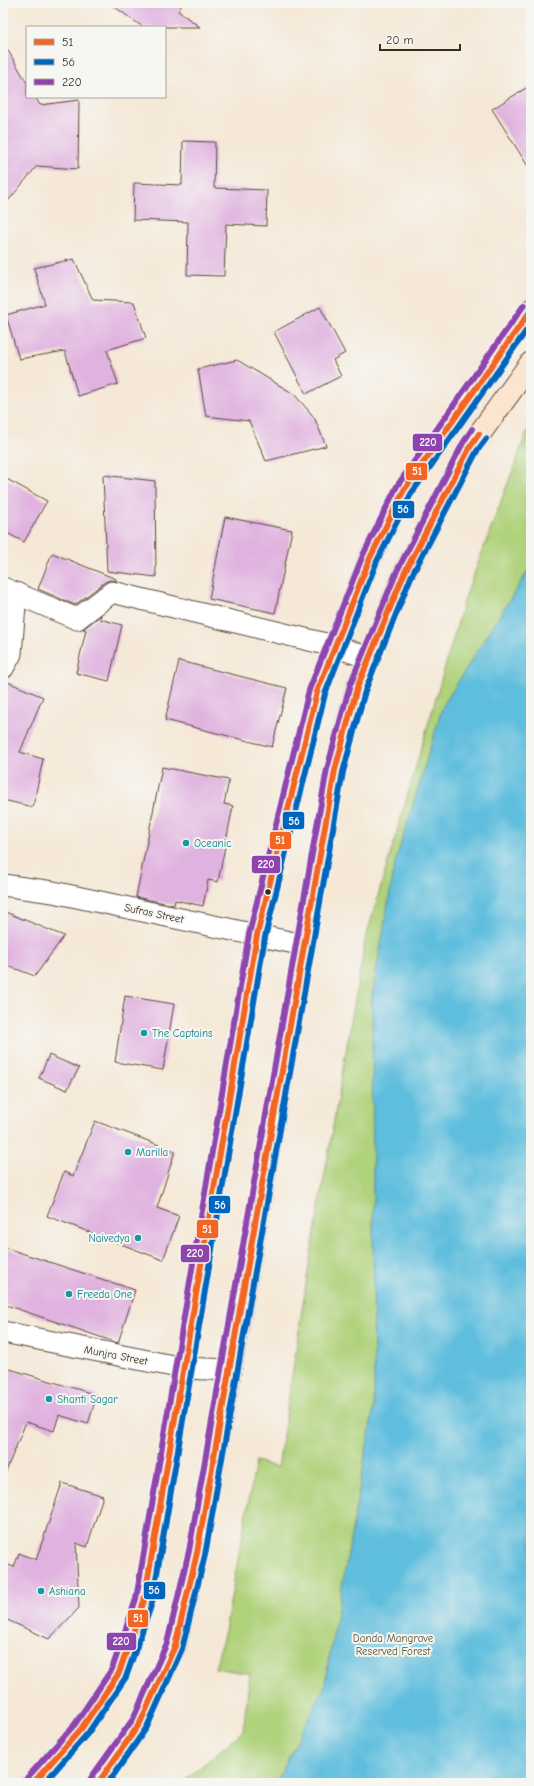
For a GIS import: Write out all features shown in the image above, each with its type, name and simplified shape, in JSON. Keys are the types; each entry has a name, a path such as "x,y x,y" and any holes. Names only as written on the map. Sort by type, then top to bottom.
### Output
{"main road":[{"path":"33,1783 81,1729 119,1673 144,1600 182,1368 257,935 317,692 370,558 404,490 531,310"},
{"path":"98,1783 140,1723 175,1646 197,1553 335,770 357,688 404,574 470,447 531,363"}],"street":[{"path":"3,668 11,654 9,590 77,619 112,592 334,646 369,658"},
{"name":"Sufras Street","path":"3,885 53,892 304,945"},
{"name":"Munjra Street","path":"3,1332 182,1368 230,1370"}],"green space":[{"name":"Danda Mangrove Reserved Forest","path":"531,421 531,1783 182,1783 243,1731 250,1674 215,1668 225,1631 256,1461 278,1468 309,1265 365,941 465,598"}],"water":[{"name":"Danda Mangrove Reserved Forest","path":"531,566 531,1783 276,1783 324,1688 374,1406 372,996 395,863 443,706"}],"building":[{"path":"109,3 183,3 178,11 200,27 166,27 142,26"},
{"path":"3,42 26,81 26,98 36,98 40,105 79,100 78,169 37,166 3,207"},
{"path":"531,85 531,171 492,109"},
{"path":"183,141 215,142 214,188 267,190 266,226 226,224 224,276 187,275 188,222 133,220 134,183 182,185"},
{"path":"74,259 93,300 134,302 146,338 107,350 118,384 78,396 65,351 19,359 6,315 45,304 34,268"},
{"path":"320,307 345,353 333,360 341,376 306,394 274,332"},
{"path":"237,360 294,394 314,417 326,446 266,461 249,421 206,416 198,369"},
{"path":"103,475 155,481 156,577 107,571"},
{"path":"3,477 47,501 24,542 3,531"},
{"path":"225,517 292,530 275,613 209,599"},
{"path":"52,553 116,579 116,581 110,580 105,582 75,605 38,589"},
{"path":"101,615 100,619 122,625 109,681 76,673 86,630 83,629"},
{"path":"179,661 287,688 272,747 165,720"},
{"path":"3,680 43,697 20,752 43,759 33,807 3,800"},
{"name":"Oceanic","path":"162,767 229,780 224,804 233,806 218,882 208,880 203,906 175,900 174,905 136,897"},
{"path":"3,911 64,936 35,976 3,964"},
{"name":"The Captains","path":"125,996 174,1004 163,1070 115,1062"},
{"path":"49,1055 79,1068 67,1090 39,1078"},
{"path":"95,1121 175,1151 157,1208 179,1216 163,1260 47,1216 64,1172 73,1176"},
{"name":"Freeda One","path":"3,1247 135,1290 118,1343 3,1304"},
{"name":"Shanti Sagar","path":"3,1367 97,1395 88,1424 59,1415 54,1431 26,1422 4,1476 3,1475"},
{"path":"62,1483 103,1496 87,1547 76,1543 79,1608 49,1639 3,1618 3,1563 14,1567 19,1553 36,1560"}],"transit line":[{"name":"220","path":"27,1778 75,1724 112,1669 136,1599 249,934 309,690 363,555 397,486 524,305"},
{"name":"51","path":"33,1783 81,1729 119,1673 144,1601 257,935 317,692 370,558 404,490 531,310"},
{"name":"56","path":"44,1783 88,1733 126,1677 152,1603 265,937 325,694 377,561 411,494 531,324"},
{"name":"220","path":"91,1778 133,1719 167,1643 189,1551 327,769 350,685 397,571 463,443 472,429"},
{"name":"51","path":"98,1783 140,1723 175,1646 197,1553 335,770 357,688 404,574 470,447 479,434"},
{"name":"56","path":"108,1783 147,1727 182,1649 205,1555 343,772 365,691 411,577 477,451 486,439"}],"place":[{"name":"Oceanic","path":"186,843"},
{"name":"The Captains","path":"144,1033"},
{"name":"Marilla","path":"128,1152"},
{"name":"Naivedya","path":"138,1238"},
{"name":"Freeda One","path":"69,1294"},
{"name":"Shanti Sagar","path":"49,1399"},
{"name":"Ashiana","path":"41,1591"}]}
